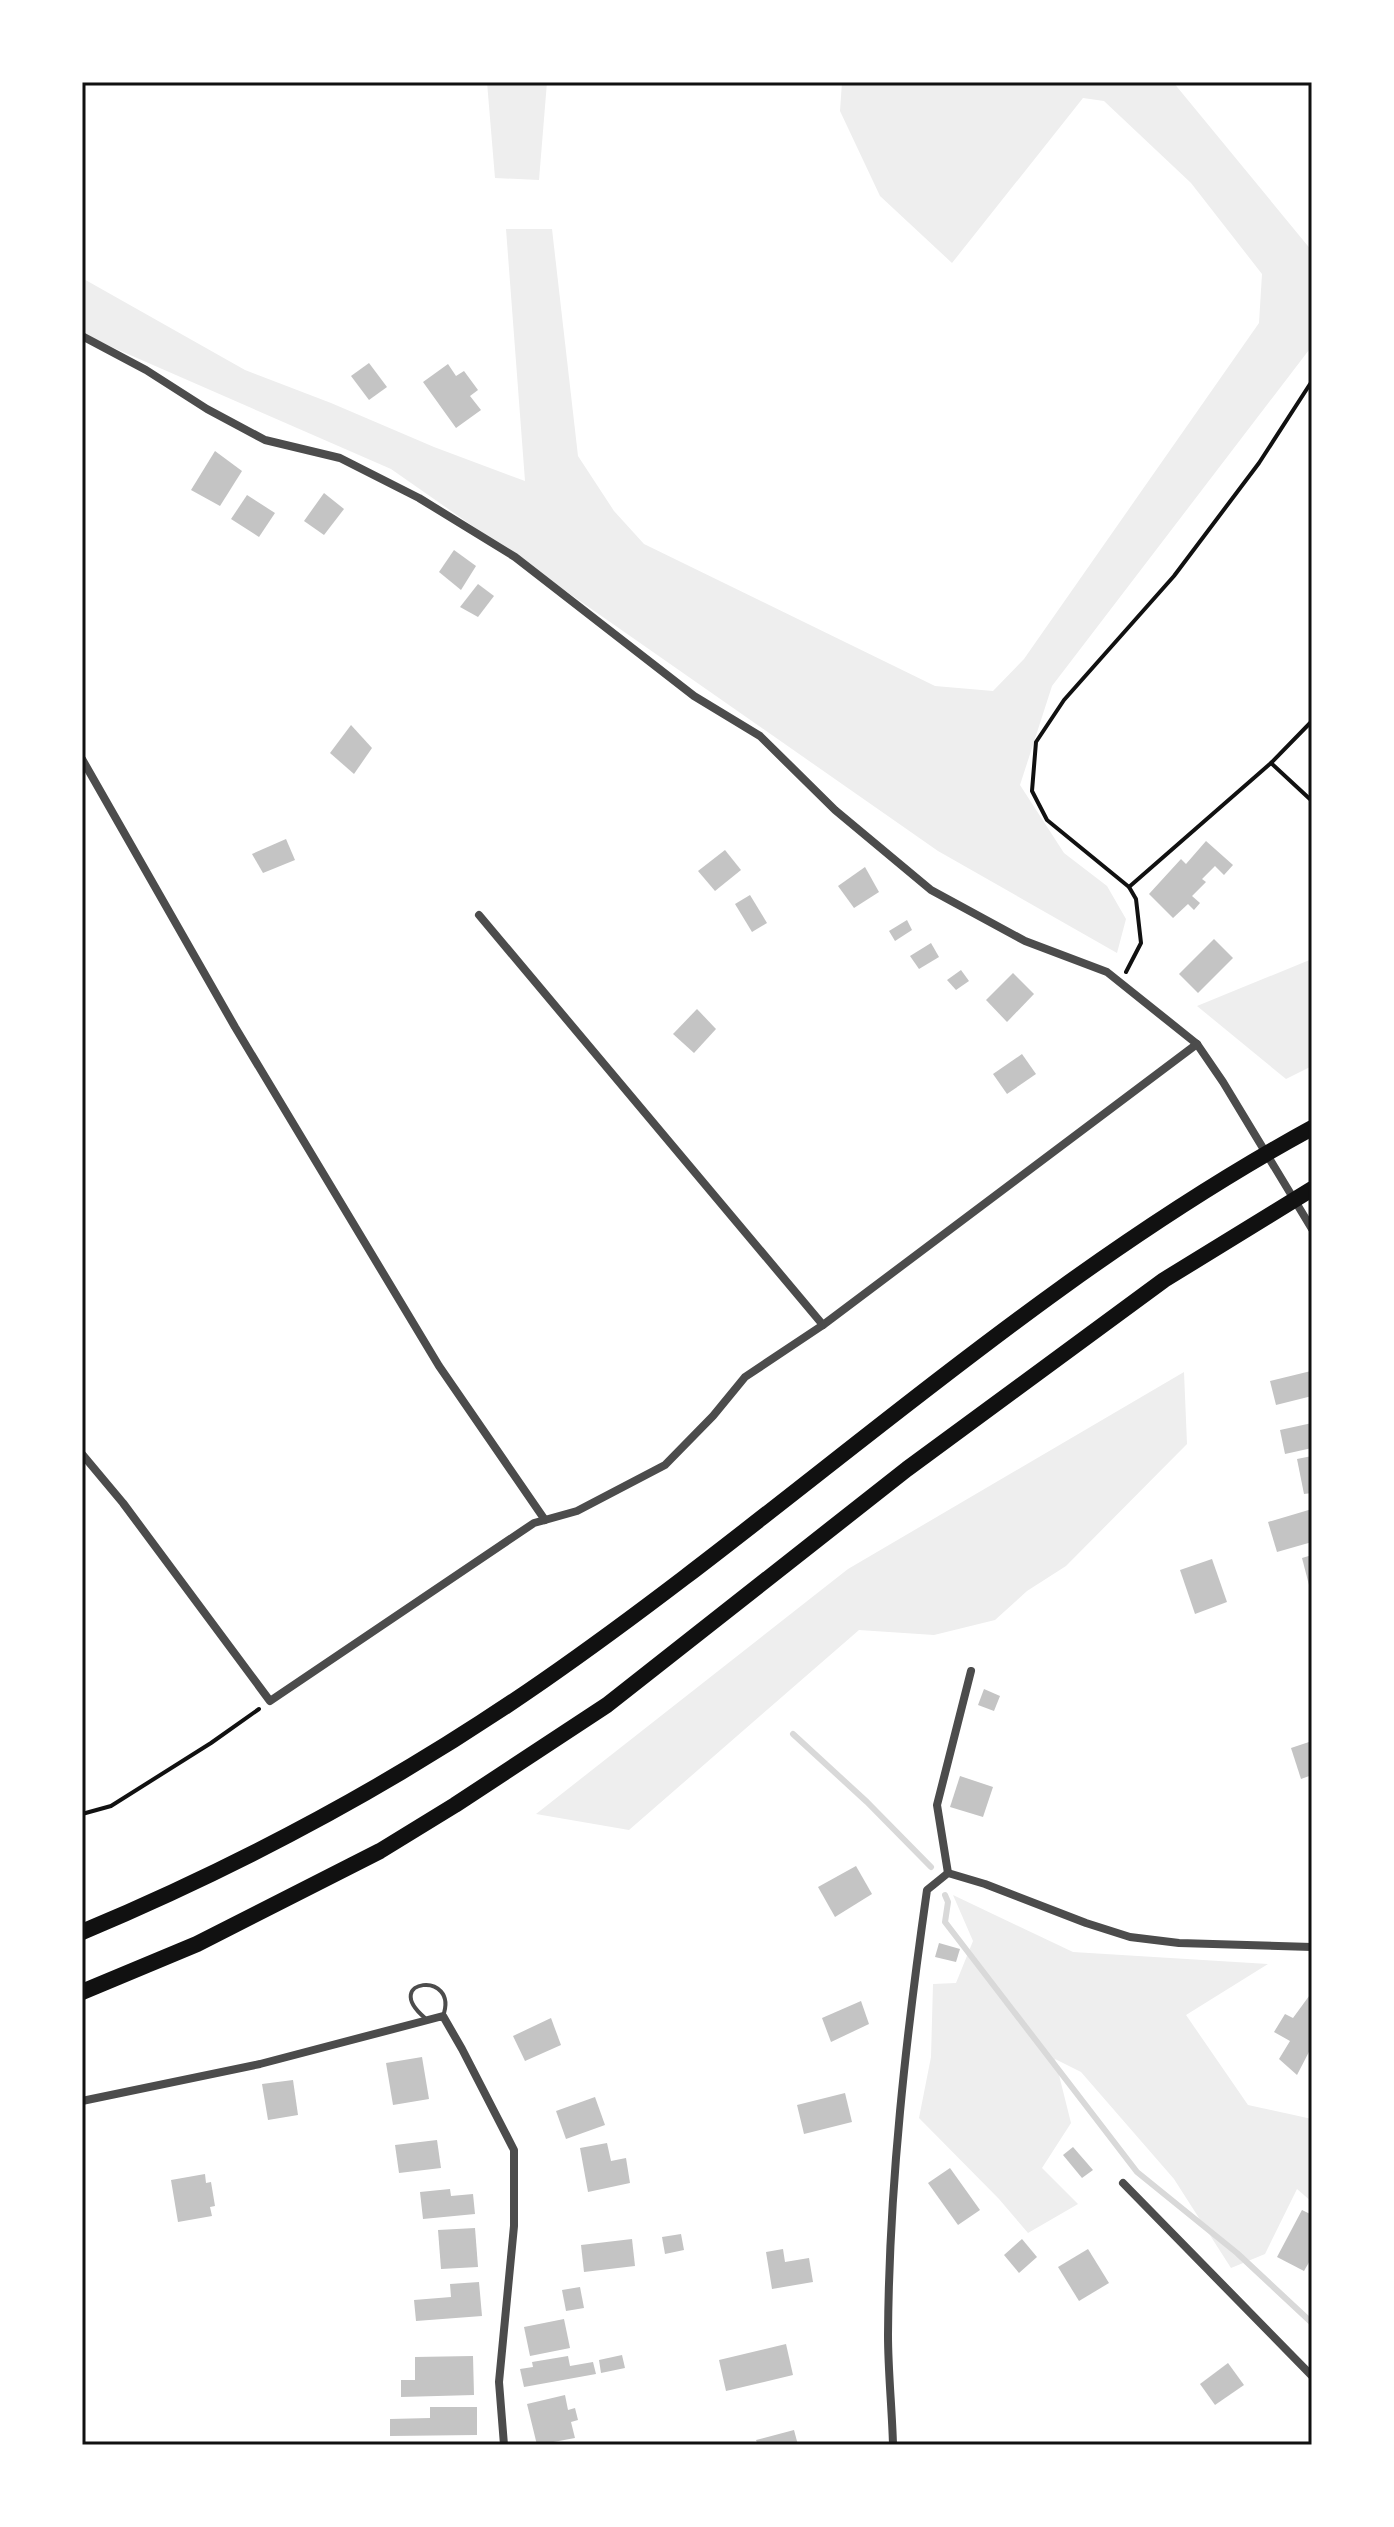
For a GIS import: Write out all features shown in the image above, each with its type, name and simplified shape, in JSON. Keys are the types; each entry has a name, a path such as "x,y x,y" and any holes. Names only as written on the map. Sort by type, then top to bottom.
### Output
{"highway":[{"path":"82,1932 243,1859 348,1804 445,1746 544,1680 654,1599 1020,1316 1149,1227 1312,1128"},
{"path":"82,1992 197,1944 380,1851 455,1805 607,1705 907,1469 1164,1280 1312,1189"}],"street":[{"path":"82,336 265,440 340,458 443,513 515,557 694,696 760,736 835,810 931,890 1025,941 1107,972 1197,1044 1312,1229"},
{"path":"82,759 235,1027 430,1353 545,1520"},
{"path":"479,915 823,1325"},
{"path":"82,1454 123,1503 270,1701 534,1523 577,1511 665,1465 713,1416 745,1377 823,1325 1197,1044"},
{"path":"948,1873 937,1805 971,1671"},
{"path":"893,2445 888,2336 894,2187 909,2013 927,1890 948,1873 1130,1937 1179,1943 1312,1947"},
{"path":"82,2101 260,2064 443,2016 514,2150 514,2226 499,2382 504,2445"},
{"path":"1123,2183 1312,2376"}],"lane":[{"path":"427,2020 413,2007 410,1999 418,1984 431,1985 442,1993 446,2005 443,2016"}],"path":[{"path":"1121,983 1141,943 1136,899 1129,887 1047,820 1032,791 1036,742 1064,700 1174,576 1259,463 1312,381"},
{"path":"1129,887 1271,763 1312,721"},
{"path":"1271,763 1312,801"},
{"path":"82,1814 111,1806 211,1743 270,1701"}],"shaded area":[{"path":"487,82 547,82 539,180 495,178"},
{"path":"842,82 1173,82 1312,251 1312,346 1052,686 1020,785 1064,853 1107,886 1126,919 1117,953 938,851 391,469 82,334 82,278 245,370 525,481 506,229 552,229 578,456 614,511 644,544 935,686 993,691 1024,659 1259,323 1262,274 1191,183 1104,101 1083,98 952,263 880,196 840,111"},
{"path":"1312,959 1312,1066 1286,1079 1197,1006"},
{"path":"1184,1372 1187,1444 1066,1566 1027,1591 995,1620 934,1635 859,1630 629,1830 536,1814 848,1569"},
{"path":"953,1895 1073,1952 1268,1964 1186,2015 1248,2105 1312,2119 1312,2202 1297,2189 1265,2254 1231,2268 1174,2179 1081,2072 1055,2059 1071,2123 1042,2168 1078,2204 1028,2233 919,2118 931,2057 933,1984 956,1983 973,1941"}],"building":[{"path":"369,363 387,387 369,400 351,376"},
{"path":"448,364 456,376 464,371 478,390 470,396 481,410 456,428 423,382"},
{"path":"215,451 242,471 220,506 191,490"},
{"path":"324,493 344,509 324,535 304,521"},
{"path":"247,495 275,513 259,537 231,519"},
{"path":"454,550 476,566 461,590 439,572"},
{"path":"478,584 494,596 478,617 460,607"},
{"path":"351,725 372,748 354,774 330,753"},
{"path":"286,839 295,860 263,873 252,854"},
{"path":"1206,841 1233,865 1224,875 1215,866 1202,879 1206,882 1192,896 1200,903 1194,910 1188,904 1173,918 1149,894 1181,859 1186,864"},
{"path":"725,850 741,870 715,891 698,871"},
{"path":"865,867 879,892 854,908 838,886"},
{"path":"750,895 767,923 752,932 735,904"},
{"path":"907,920 912,930 895,941 889,931"},
{"path":"1214,939 1233,958 1198,993 1179,974"},
{"path":"931,943 939,957 919,969 910,956"},
{"path":"961,970 969,981 956,990 947,980"},
{"path":"1013,973 1034,994 1007,1022 986,1000"},
{"path":"697,1009 716,1029 694,1053 673,1034"},
{"path":"1022,1054 1036,1074 1007,1094 993,1074"},
{"path":"1311,1371 1312,1396 1276,1405 1270,1381"},
{"path":"1312,1423 1312,1448 1285,1454 1280,1430"},
{"path":"1312,1456 1312,1493 1304,1494 1297,1459"},
{"path":"1312,1509 1312,1542 1277,1552 1268,1522"},
{"path":"1312,1555 1312,1584 1309,1585 1302,1558"},
{"path":"1212,1559 1227,1602 1195,1614 1180,1570"},
{"path":"984,1689 1000,1696 994,1711 978,1705"},
{"path":"1312,1741 1312,1775 1301,1779 1291,1748"},
{"path":"960,1776 993,1787 983,1817 950,1807"},
{"path":"856,1866 872,1894 835,1917 818,1887"},
{"path":"939,1943 960,1949 956,1962 935,1957"},
{"path":"1312,1992 1312,2046 1297,2075 1279,2059 1290,2041 1274,2032 1285,2014 1293,2018"},
{"path":"861,2001 869,2024 831,2042 822,2018"},
{"path":"551,2018 561,2045 525,2061 513,2036"},
{"path":"422,2057 429,2099 393,2105 386,2063"},
{"path":"293,2080 298,2115 268,2120 262,2084"},
{"path":"845,2093 852,2122 804,2134 797,2105"},
{"path":"595,2097 605,2125 566,2139 556,2111"},
{"path":"437,2140 441,2168 399,2173 395,2145"},
{"path":"607,2143 611,2161 626,2158 630,2183 588,2192 580,2148"},
{"path":"1073,2147 1093,2170 1082,2178 1063,2155"},
{"path":"950,2168 980,2210 958,2225 928,2183"},
{"path":"205,2174 206,2183 211,2182 215,2206 210,2207 212,2216 178,2222 171,2180"},
{"path":"450,2189 451,2196 473,2194 475,2214 423,2219 420,2192"},
{"path":"1302,2210 1312,2215 1312,2257 1304,2271 1277,2257"},
{"path":"475,2228 478,2267 441,2269 438,2230"},
{"path":"681,2234 684,2250 665,2254 662,2237"},
{"path":"632,2239 635,2266 584,2272 581,2245"},
{"path":"1022,2239 1037,2257 1019,2273 1004,2255"},
{"path":"783,2249 785,2262 809,2258 813,2282 772,2289 766,2252"},
{"path":"1088,2249 1109,2283 1079,2301 1058,2267"},
{"path":"479,2282 482,2316 416,2321 414,2300 451,2297 450,2284"},
{"path":"580,2287 584,2308 566,2311 562,2290"},
{"path":"564,2319 570,2348 530,2356 524,2327"},
{"path":"786,2344 793,2375 726,2391 719,2360"},
{"path":"622,2355 625,2368 601,2373 599,2360"},
{"path":"473,2356 474,2395 401,2397 401,2380 415,2380 415,2357"},
{"path":"568,2356 570,2366 593,2362 596,2374 524,2387 520,2369 533,2367 532,2362"},
{"path":"1228,2363 1244,2385 1215,2405 1200,2384"},
{"path":"565,2395 568,2410 575,2408 578,2420 571,2422 575,2438 537,2445 527,2404"},
{"path":"430,2407 477,2407 477,2435 390,2436 390,2419 430,2418"},
{"path":"794,2430 798,2445 758,2445 756,2440"}],"waterway":[{"path":"793,1734 931,1867"},
{"path":"945,1895 948,1902 945,1922 1137,2172 1237,2253 1312,2323"}]}
